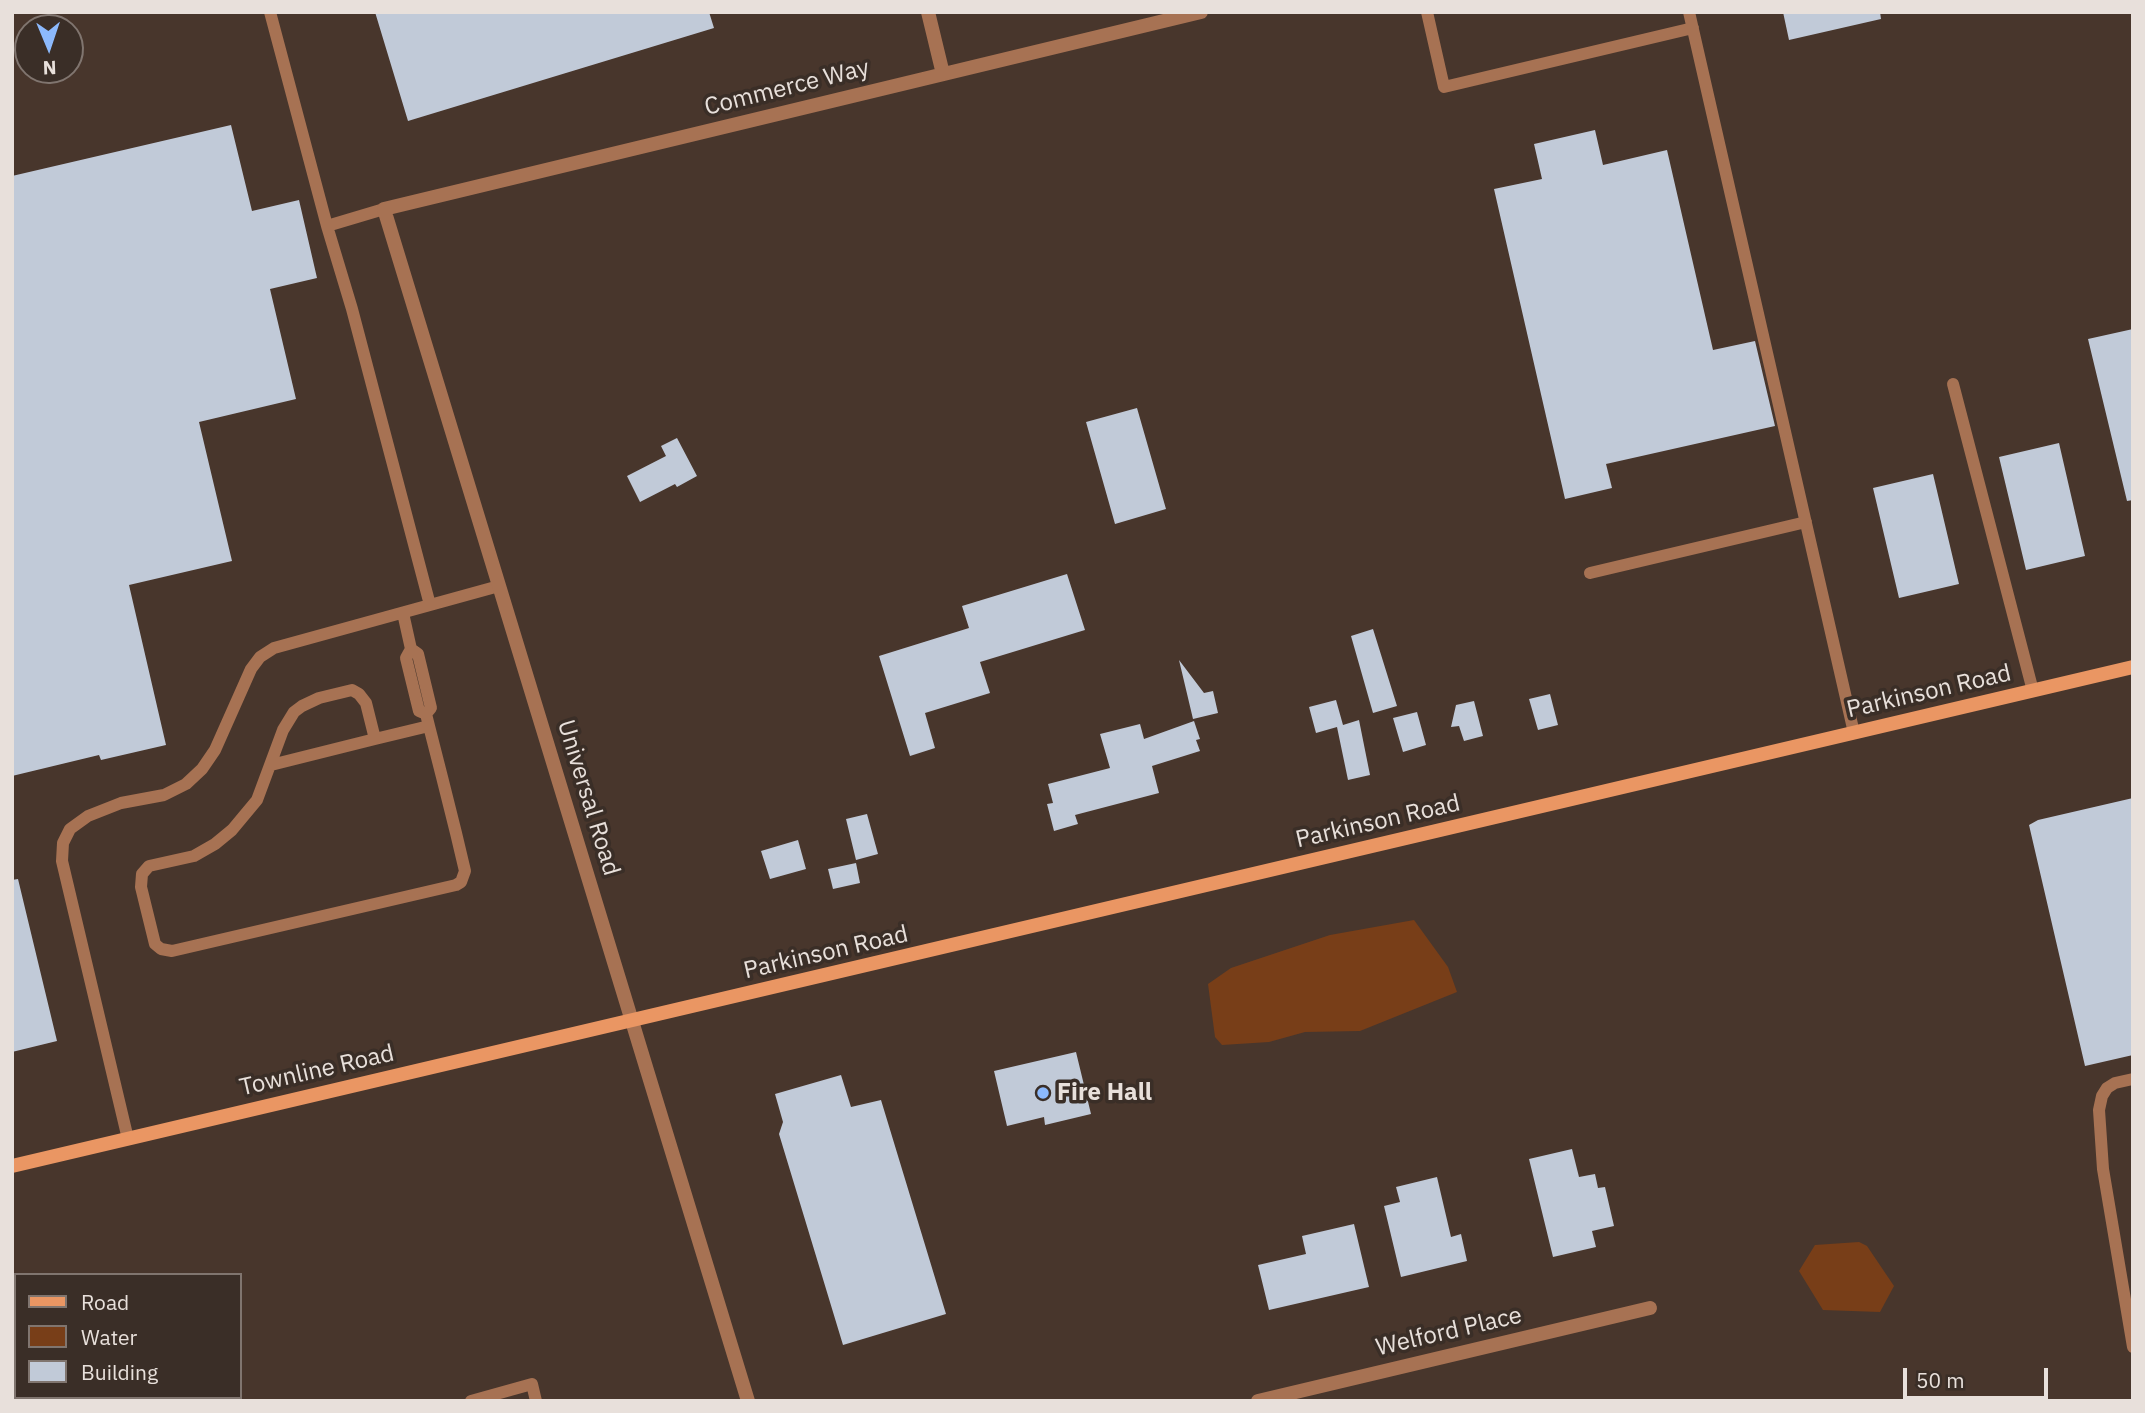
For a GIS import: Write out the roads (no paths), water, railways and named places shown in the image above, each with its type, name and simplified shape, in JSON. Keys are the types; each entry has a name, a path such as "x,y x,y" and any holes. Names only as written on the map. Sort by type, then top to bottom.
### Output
{"main road":[{"name":"Parkinson Road","path":"633,1021 2133,667"},
{"name":"Townline Road","path":"12,1166 633,1021"}],"street":[{"path":"928,12 943,74"},
{"name":"Commerce Way","path":"384,209 1201,12"},
{"name":"Universal Road","path":"384,209 748,1401"},
{"name":"Welford Place","path":"1258,1401 1650,1308"}],"lane":[{"path":"270,12 430,605"},
{"path":"1427,12 1444,87 1693,28"},
{"path":"1689,12 1854,733"},
{"path":"327,226 384,209"},
{"path":"1953,384 2032,691"},
{"path":"1590,573 1806,522"},
{"path":"128,1139 62,861 63,843 70,829 88,816 121,803 164,795 186,784 202,769 215,750 251,669 260,657 274,648 499,586"},
{"path":"375,739 366,703 352,690 319,698 295,712 283,730 257,800 232,830 194,856 149,866 142,874 141,887 155,944 161,949 172,951 461,882 465,871 428,720 419,711 406,657 411,649 402,613"},
{"path":"271,765 375,739 428,720"},
{"path":"2133,1079 2115,1083 2107,1088 2099,1110 2102,1169 2133,1347"},
{"path":"471,1401 532,1384 537,1401"}],"water":[{"path":"1414,920 1448,967 1457,992 1360,1031 1305,1032 1269,1042 1222,1045 1215,1037 1208,984 1231,968 1330,935"},
{"path":"1859,1242 1867,1246 1894,1286 1880,1312 1823,1310 1799,1271 1815,1245"}],"place":[{"name":"Fire Hall","path":"1043,1093"}]}
